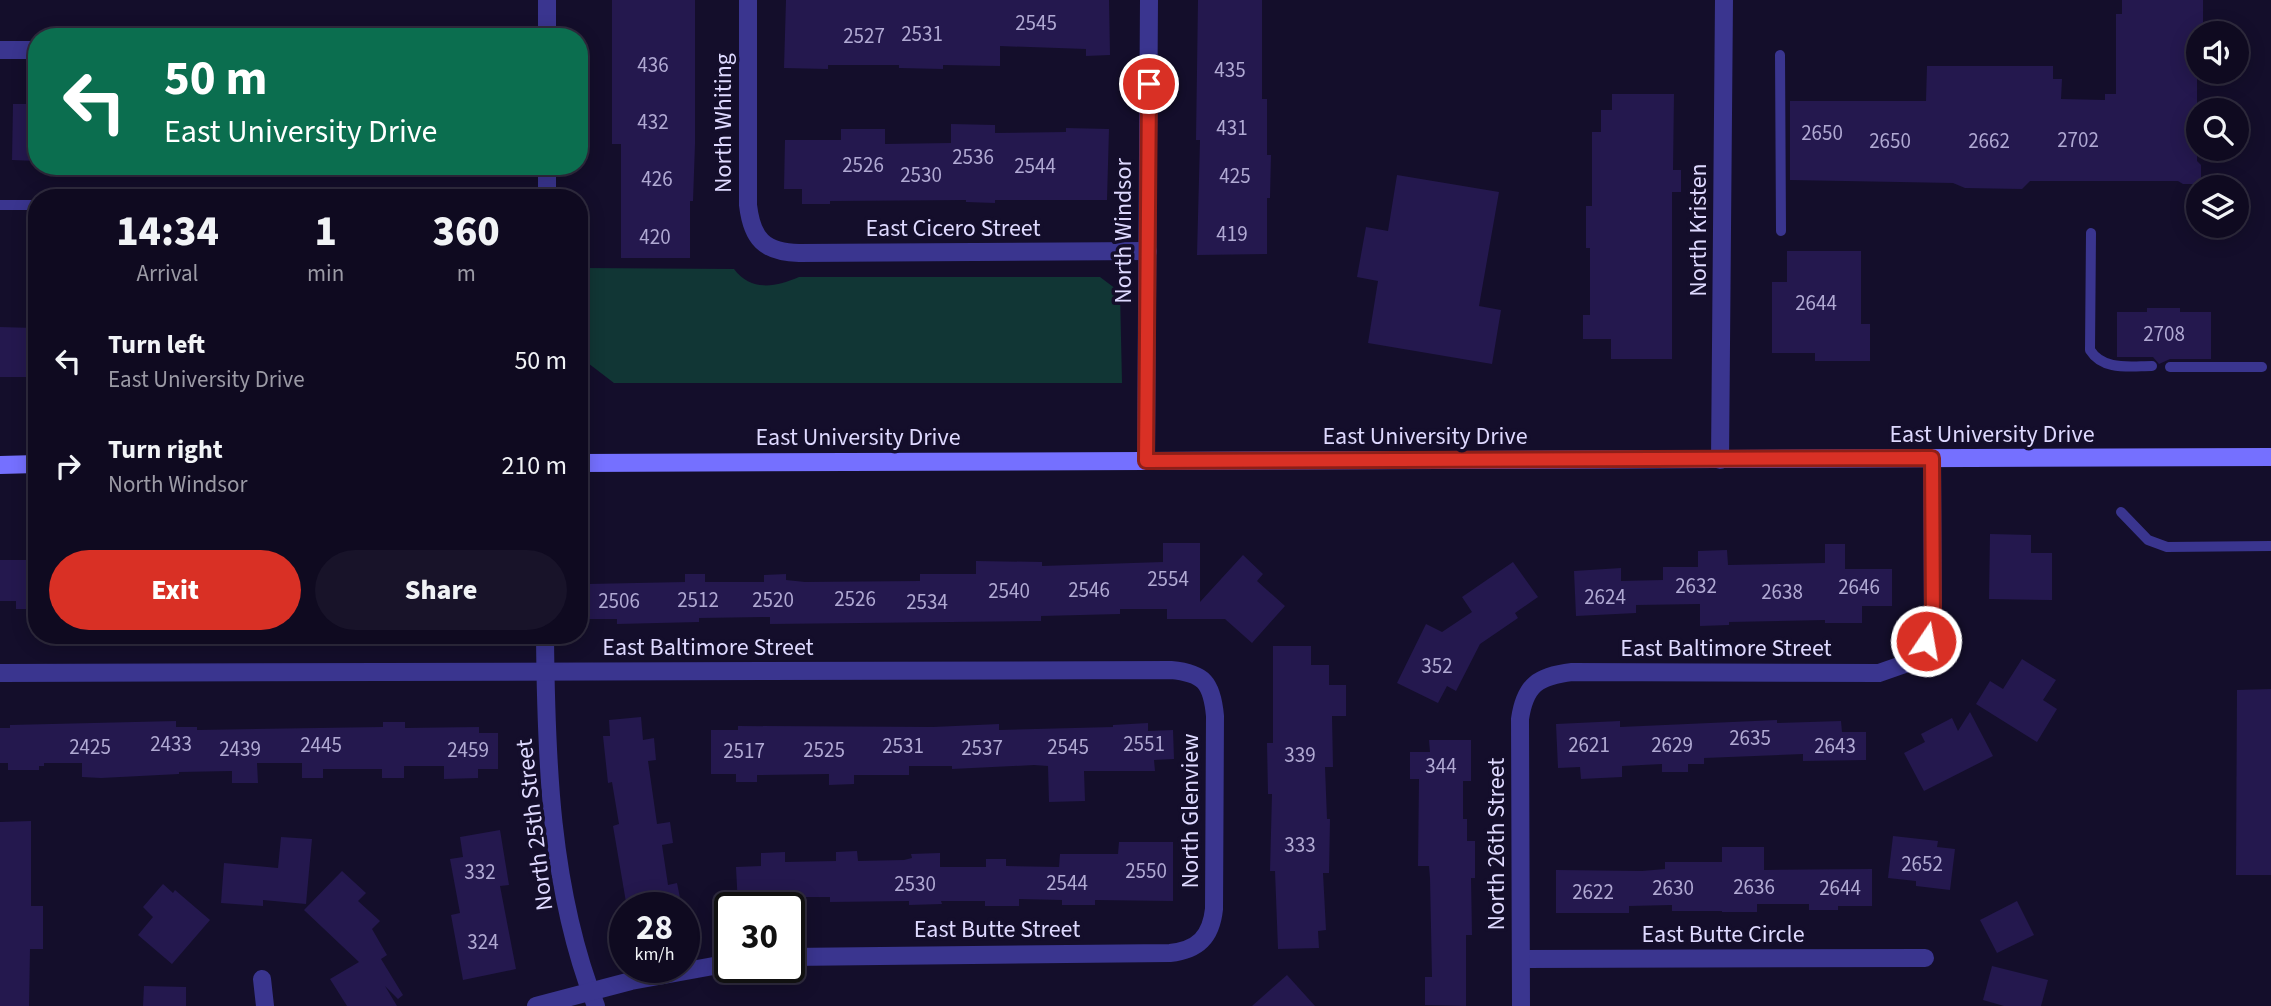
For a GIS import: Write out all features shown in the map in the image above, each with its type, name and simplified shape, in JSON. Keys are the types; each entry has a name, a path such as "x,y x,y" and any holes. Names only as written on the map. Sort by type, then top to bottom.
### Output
{"main road":[{"name":"East University Drive","path":"588,463 2271,457"},
{"path":"0,465 28,464"}],"street":[{"path":"547,0 547,28"},
{"name":"North Whiting","path":"748,0 748,205 754,232 761,243"},
{"name":"North Windsor","path":"1146,461 1149,0"},
{"name":"North Kristen","path":"1720,460 1724,0"},
{"path":"0,50 28,50"},
{"name":"East Cicero Street","path":"761,243 787,253 1148,251"},
{"name":"East Baltimore Street","path":"1534,684 1544,678 1572,672 1879,673 1919,659 1933,622 1932,458"},
{"name":"North 25th Street","path":"545,644 548,752 555,835 568,911 593,998"},
{"name":"East Baltimore Street","path":"0,673 1171,670 1195,675 1205,681"},
{"name":"North Glenview","path":"1203,941 1209,932 1214,909 1214,716 1211,691 1205,681"},
{"name":"North 26th Street","path":"1521,1006 1520,719 1526,694 1534,684"},
{"name":"East Butte Street","path":"805,957 1170,953 1193,948 1203,941"},
{"name":"East Butte Circle","path":"1521,959 1925,958"},
{"path":"536,1006 593,998 672,972 714,965"},
{"path":"262,979 265,1006"}],"lane":[{"path":"1780,55 1781,231"},
{"path":"0,205 28,205"},
{"path":"2091,233 2090,349 2094,358 2105,364 2152,366"},
{"path":"2170,367 2262,367"},
{"path":"2121,512 2148,540 2167,547 2271,546"}],"green space":[{"path":"588,268 734,269 748,281 764,285 799,277 1100,277 1120,292 1122,383 614,383 588,363"}],"building":[{"path":"612,0 695,0 695,144 693,201 690,201 690,258 621,258 621,144 612,144"},
{"path":"786,0 1109,0 1110,55 1086,56 1086,49 1000,46 1000,66 943,65 943,69 899,68 899,65 828,65 828,69 784,68"},
{"path":"1198,0 1262,0 1262,99 1267,99 1267,155 1271,155 1270,198 1267,198 1267,254 1197,255 1200,140 1196,140"},
{"path":"2122,0 2203,0 2203,21 2186,21 2186,84 2197,84 2197,98 2186,98 2186,161 2197,161 2201,165 2201,175 2186,175 2186,184 2178,181 2030,181 2022,189 1965,188 1953,183 1790,180 1790,101 1926,101 1927,66 2053,66 2053,79 2062,79 2061,99 2105,100 2105,94 2116,94 2116,14 2122,14"},
{"path":"1612,94 1674,94 1673,170 1681,170 1681,192 1672,192 1672,359 1611,359 1611,339 1583,339 1583,315 1590,315 1590,248 1586,248 1586,206 1592,206 1592,132 1601,132 1601,110 1612,110"},
{"path":"13,104 28,104 28,161 12,160"},
{"path":"951,124 995,125 995,133 1066,132 1066,128 1109,129 1107,200 995,200 995,203 966,200 830,201 830,204 802,204 802,189 784,189 785,140 841,140 841,129 885,129 885,144 951,143"},
{"path":"1397,175 1499,192 1479,306 1501,310 1492,364 1368,343 1378,281 1357,277 1366,227 1388,231"},
{"path":"1787,251 1861,251 1861,324 1870,324 1870,361 1815,361 1815,353 1772,353 1772,282 1787,282"},
{"path":"2147,308 2211,312 2211,359 2170,359 2159,364 2153,357 2117,357 2117,312 2147,312"},
{"path":"0,327 28,328 28,377 0,377"},
{"path":"1990,534 2031,535 2031,553 2052,553 2052,600 1989,599"},
{"path":"1163,543 1200,543 1200,602 1243,555 1263,574 1257,581 1285,606 1252,643 1225,619 1167,619 1167,609 1120,609 1120,614 1041,616 1041,621 770,624 770,617 699,618 699,622 617,624 617,619 588,619 588,584 685,582 685,574 705,574 705,582 764,582 764,575 786,574 786,580 805,582 920,581 920,574 976,574 976,561 1042,562 1042,566 1163,562"},
{"path":"1825,544 1845,544 1845,569 1892,569 1892,606 1862,606 1862,623 1825,623 1825,620 1729,622 1729,625 1700,626 1700,604 1636,605 1636,613 1576,616 1574,571 1621,568 1621,581 1663,580 1663,567 1698,567 1698,551 1727,550 1728,565 1825,563"},
{"path":"0,560 28,560 28,609 16,609 16,601 0,601"},
{"path":"1513,562 1538,597 1515,613 1518,618 1480,644 1456,691 1447,686 1438,703 1397,683 1426,624 1442,632 1472,612 1462,597"},
{"path":"1273,646 1311,646 1311,665 1329,665 1329,685 1346,685 1346,716 1332,716 1333,767 1325,767 1327,819 1330,819 1329,873 1323,873 1326,930 1318,931 1319,948 1278,949 1275,871 1270,871 1272,794 1268,794 1267,743 1273,743"},
{"path":"2022,659 2056,680 2043,700 2057,709 2037,742 1976,704 1990,681 2003,689"},
{"path":"2271,689 2271,875 2236,875 2237,690"},
{"path":"1970,712 1993,756 1924,791 1904,753 1925,742 1921,734 1952,718 1958,731"},
{"path":"641,717 643,740 654,738 656,760 648,761 657,824 670,822 673,843 662,845 668,885 677,883 679,892 624,892 613,826 619,824 612,782 608,783 603,736 610,736 609,720"},
{"path":"1777,720 1777,723 1841,721 1842,732 1866,732 1866,760 1803,761 1803,754 1704,758 1704,764 1688,764 1688,772 1662,772 1662,764 1622,766 1622,777 1581,779 1580,767 1558,768 1556,724 1620,721 1620,727"},
{"path":"176,721 176,727 197,727 197,730 383,727 383,722 405,722 405,728 479,727 479,733 498,733 498,769 478,769 478,778 444,779 444,766 404,766 404,778 382,778 382,769 323,769 323,778 302,778 302,763 257,763 258,783 232,783 232,771 101,778 82,777 82,763 44,763 44,766 39,766 39,770 8,770 8,763 0,763 0,728 10,728 10,725"},
{"path":"1148,723 1148,731 1173,730 1174,759 1154,760 1155,771 1084,771 1085,801 1049,802 1048,766 952,769 952,766 909,766 909,775 854,775 854,784 829,785 829,774 757,775 757,782 736,782 736,774 711,774 711,730 738,730 738,726 933,727 999,724 999,730 1113,727"},
{"path":"1429,740 1471,740 1471,781 1463,781 1463,819 1467,819 1467,841 1475,841 1475,878 1471,878 1472,935 1466,935 1466,1006 1425,1005 1425,977 1432,977 1430,878 1429,866 1418,866 1419,779 1410,779 1410,752 1430,752"},
{"path":"31,821 31,906 43,906 43,949 30,949 29,1006 0,1006 0,822"},
{"path":"500,830 509,885 500,886 516,969 463,980 451,915 460,913 450,859 463,857 460,837"},
{"path":"1893,836 1938,841 1937,847 1955,849 1950,890 1916,886 1916,881 1888,878"},
{"path":"281,837 312,839 306,904 263,900 263,906 221,903 224,863 278,868"},
{"path":"1119,842 1173,842 1173,901 1095,900 1095,905 1062,905 1062,900 1019,899 1019,906 985,906 985,901 941,901 942,904 909,905 909,901 830,902 830,897 805,897 805,892 737,892 736,867 761,866 761,853 785,852 785,862 836,861 836,852 857,851 858,861 904,860 912,858 911,854 940,853 940,867 986,867 986,859 1006,859 1006,866 1059,867 1060,854 1118,854"},
{"path":"1722,847 1764,847 1764,870 1872,869 1872,906 1838,906 1838,910 1809,910 1809,904 1757,904 1757,912 1722,912 1672,911 1672,905 1629,906 1629,913 1556,913 1556,870 1642,871 1665,869 1665,862 1722,862"},
{"path":"342,871 366,893 358,901 380,921 372,929 387,955 381,959 403,995 398,999 385,986 397,1006 347,1006 330,979 359,962 304,910"},
{"path":"163,884 173,893 175,890 210,920 172,964 138,935 153,917 143,907"},
{"path":"2017,901 2034,935 1997,953 1980,920"},
{"path":"1992,966 2048,980 2041,1006 2004,1006 1983,1000"},
{"path":"1287,975 1315,1006 1252,1006"},
{"path":"144,986 186,987 186,1006 143,1006"}],"route":[{"path":"1149,84 1146,461 1932,458 1933,622 1926,641"}]}
